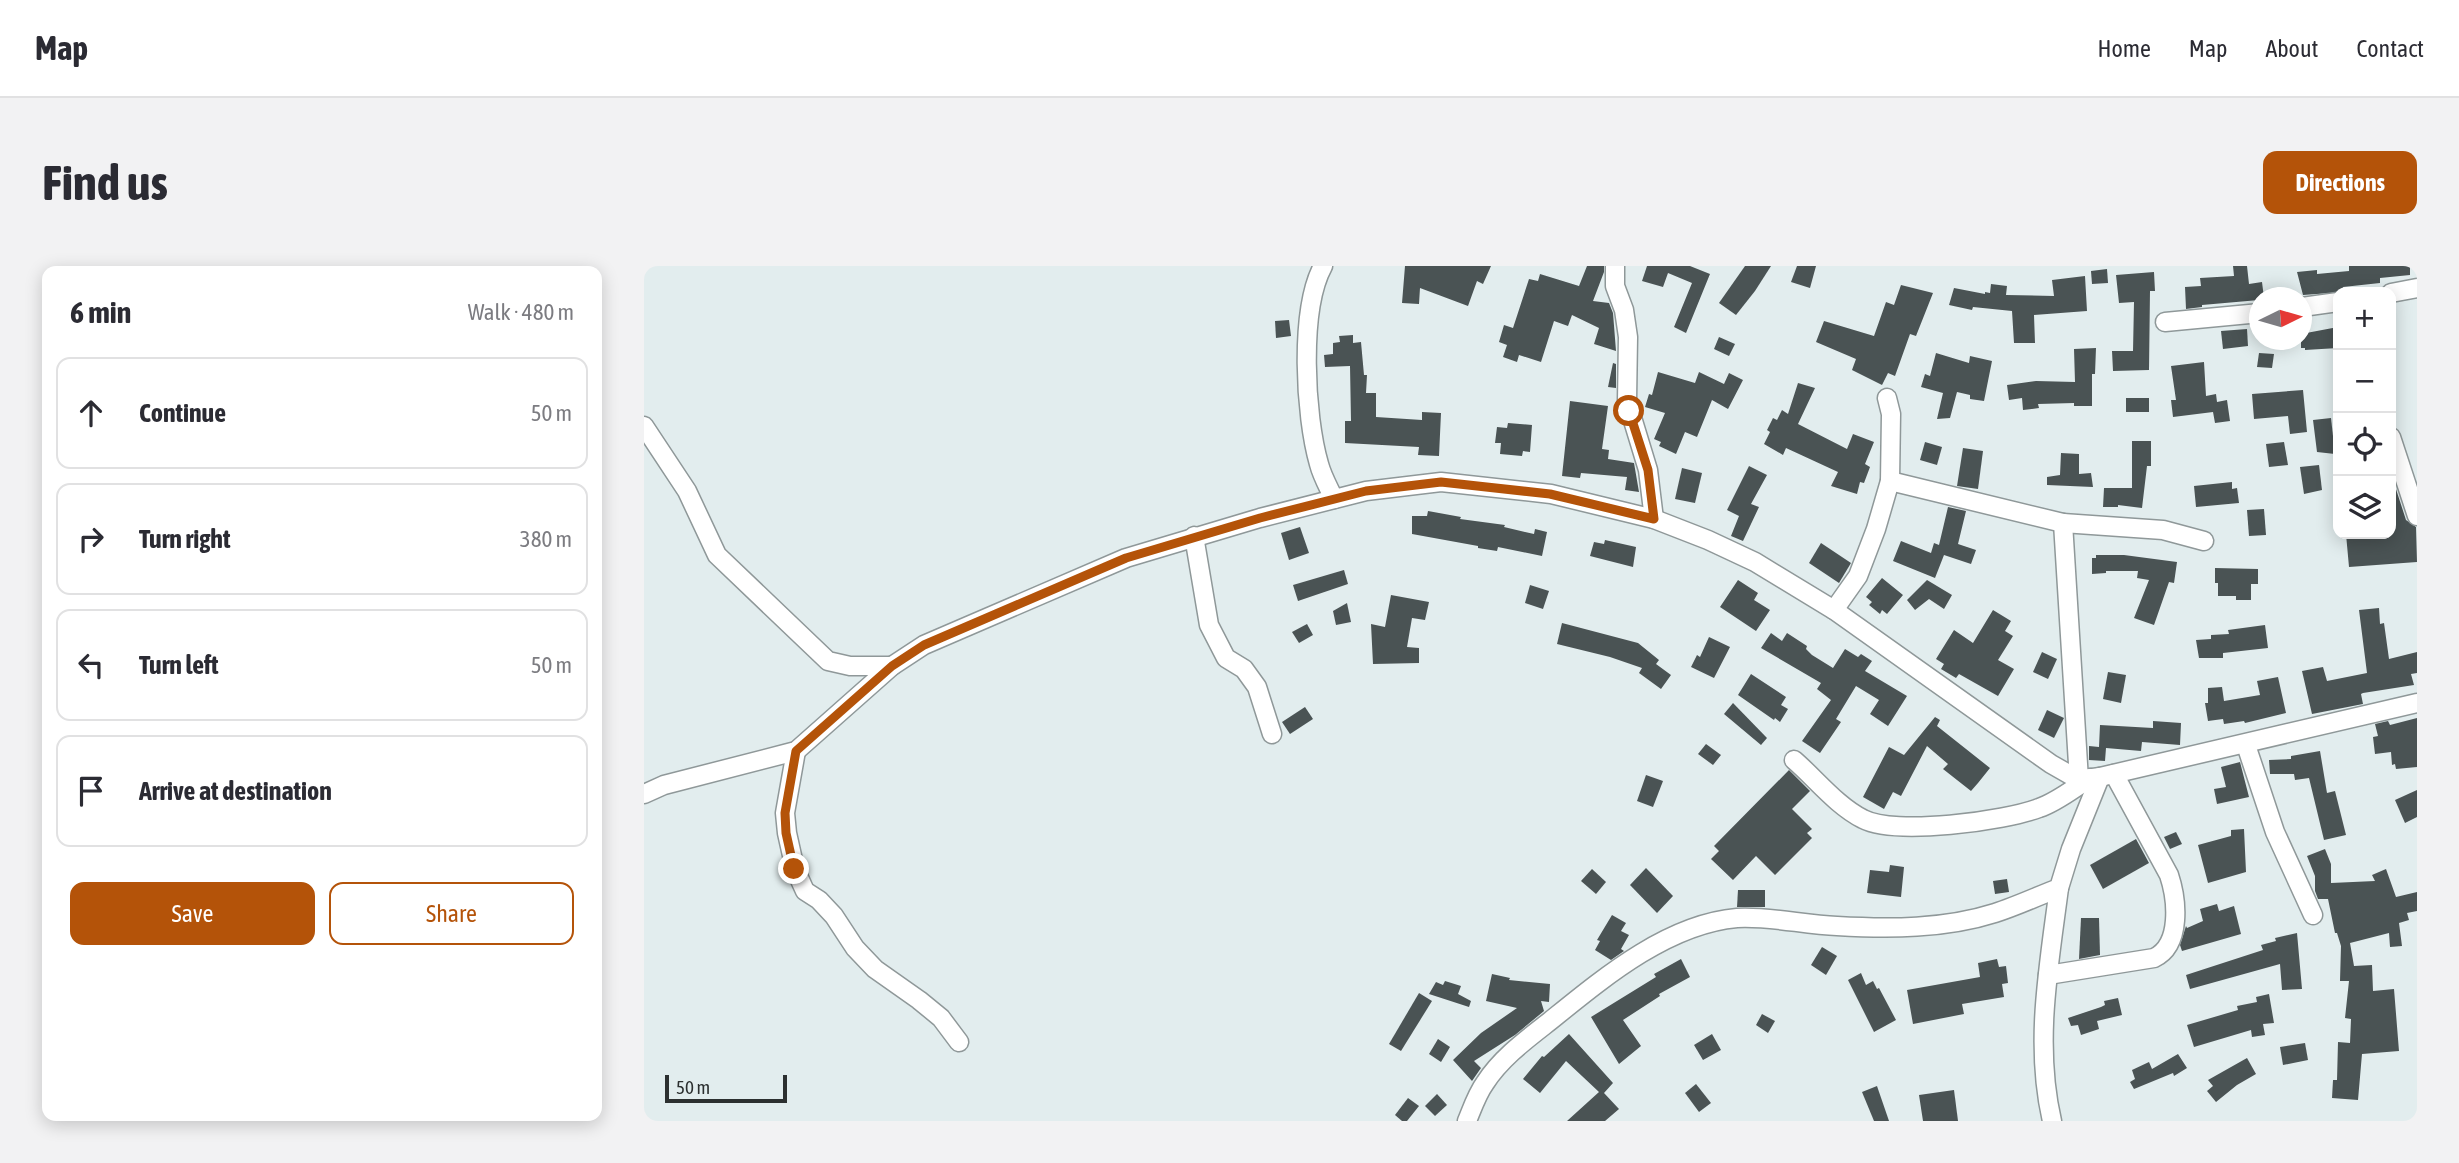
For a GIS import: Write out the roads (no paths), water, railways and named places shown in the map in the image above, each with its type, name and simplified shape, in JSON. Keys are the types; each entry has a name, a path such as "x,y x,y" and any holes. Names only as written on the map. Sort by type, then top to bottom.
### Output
{"street":[{"path":"1324,266 1316,284 1310,319 1308,362 1314,440 1319,466 1335,499"},
{"path":"1615,266 1615,286 1628,337 1628,401 1648,470 1654,519"},
{"path":"2396,292 2417,288"},
{"path":"2312,306 2333,303"},
{"path":"2165,322 2249,314"},
{"path":"1834,610 1858,576 1890,481 1891,414 1887,398"},
{"path":"644,426 687,491 707,536 723,561 828,661 850,666 892,666"},
{"path":"2396,452 2417,516"},
{"path":"1890,481 2063,523 2163,530 2204,541"},
{"path":"644,794 664,785 796,751 892,666 924,645 1126,558 1194,536 1335,499 1397,486 1453,482 1550,494 1654,519 1755,562 1834,610 2051,764 2096,777 2169,875 2176,908 2172,933 2165,951 2154,958 2048,975"},
{"path":"2052,1121 2043,1063 2048,975 2059,888 2096,777 2063,523"},
{"path":"1194,536 1209,625 1226,658 1251,676 1272,734"},
{"path":"1794,760 1865,821 1891,827 1959,824 2042,807 2096,777 2246,745 2417,703"},
{"path":"2246,745 2275,832 2313,915"},
{"path":"796,751 785,813 786,833 794,869 805,891 819,900 834,916 855,948 875,968 941,1018 959,1042"},
{"path":"1466,1121 1485,1082 1516,1048 1587,989 1664,940 1702,925 1736,918 1776,918 1833,926 1887,928 1994,913 2059,888"}]}
